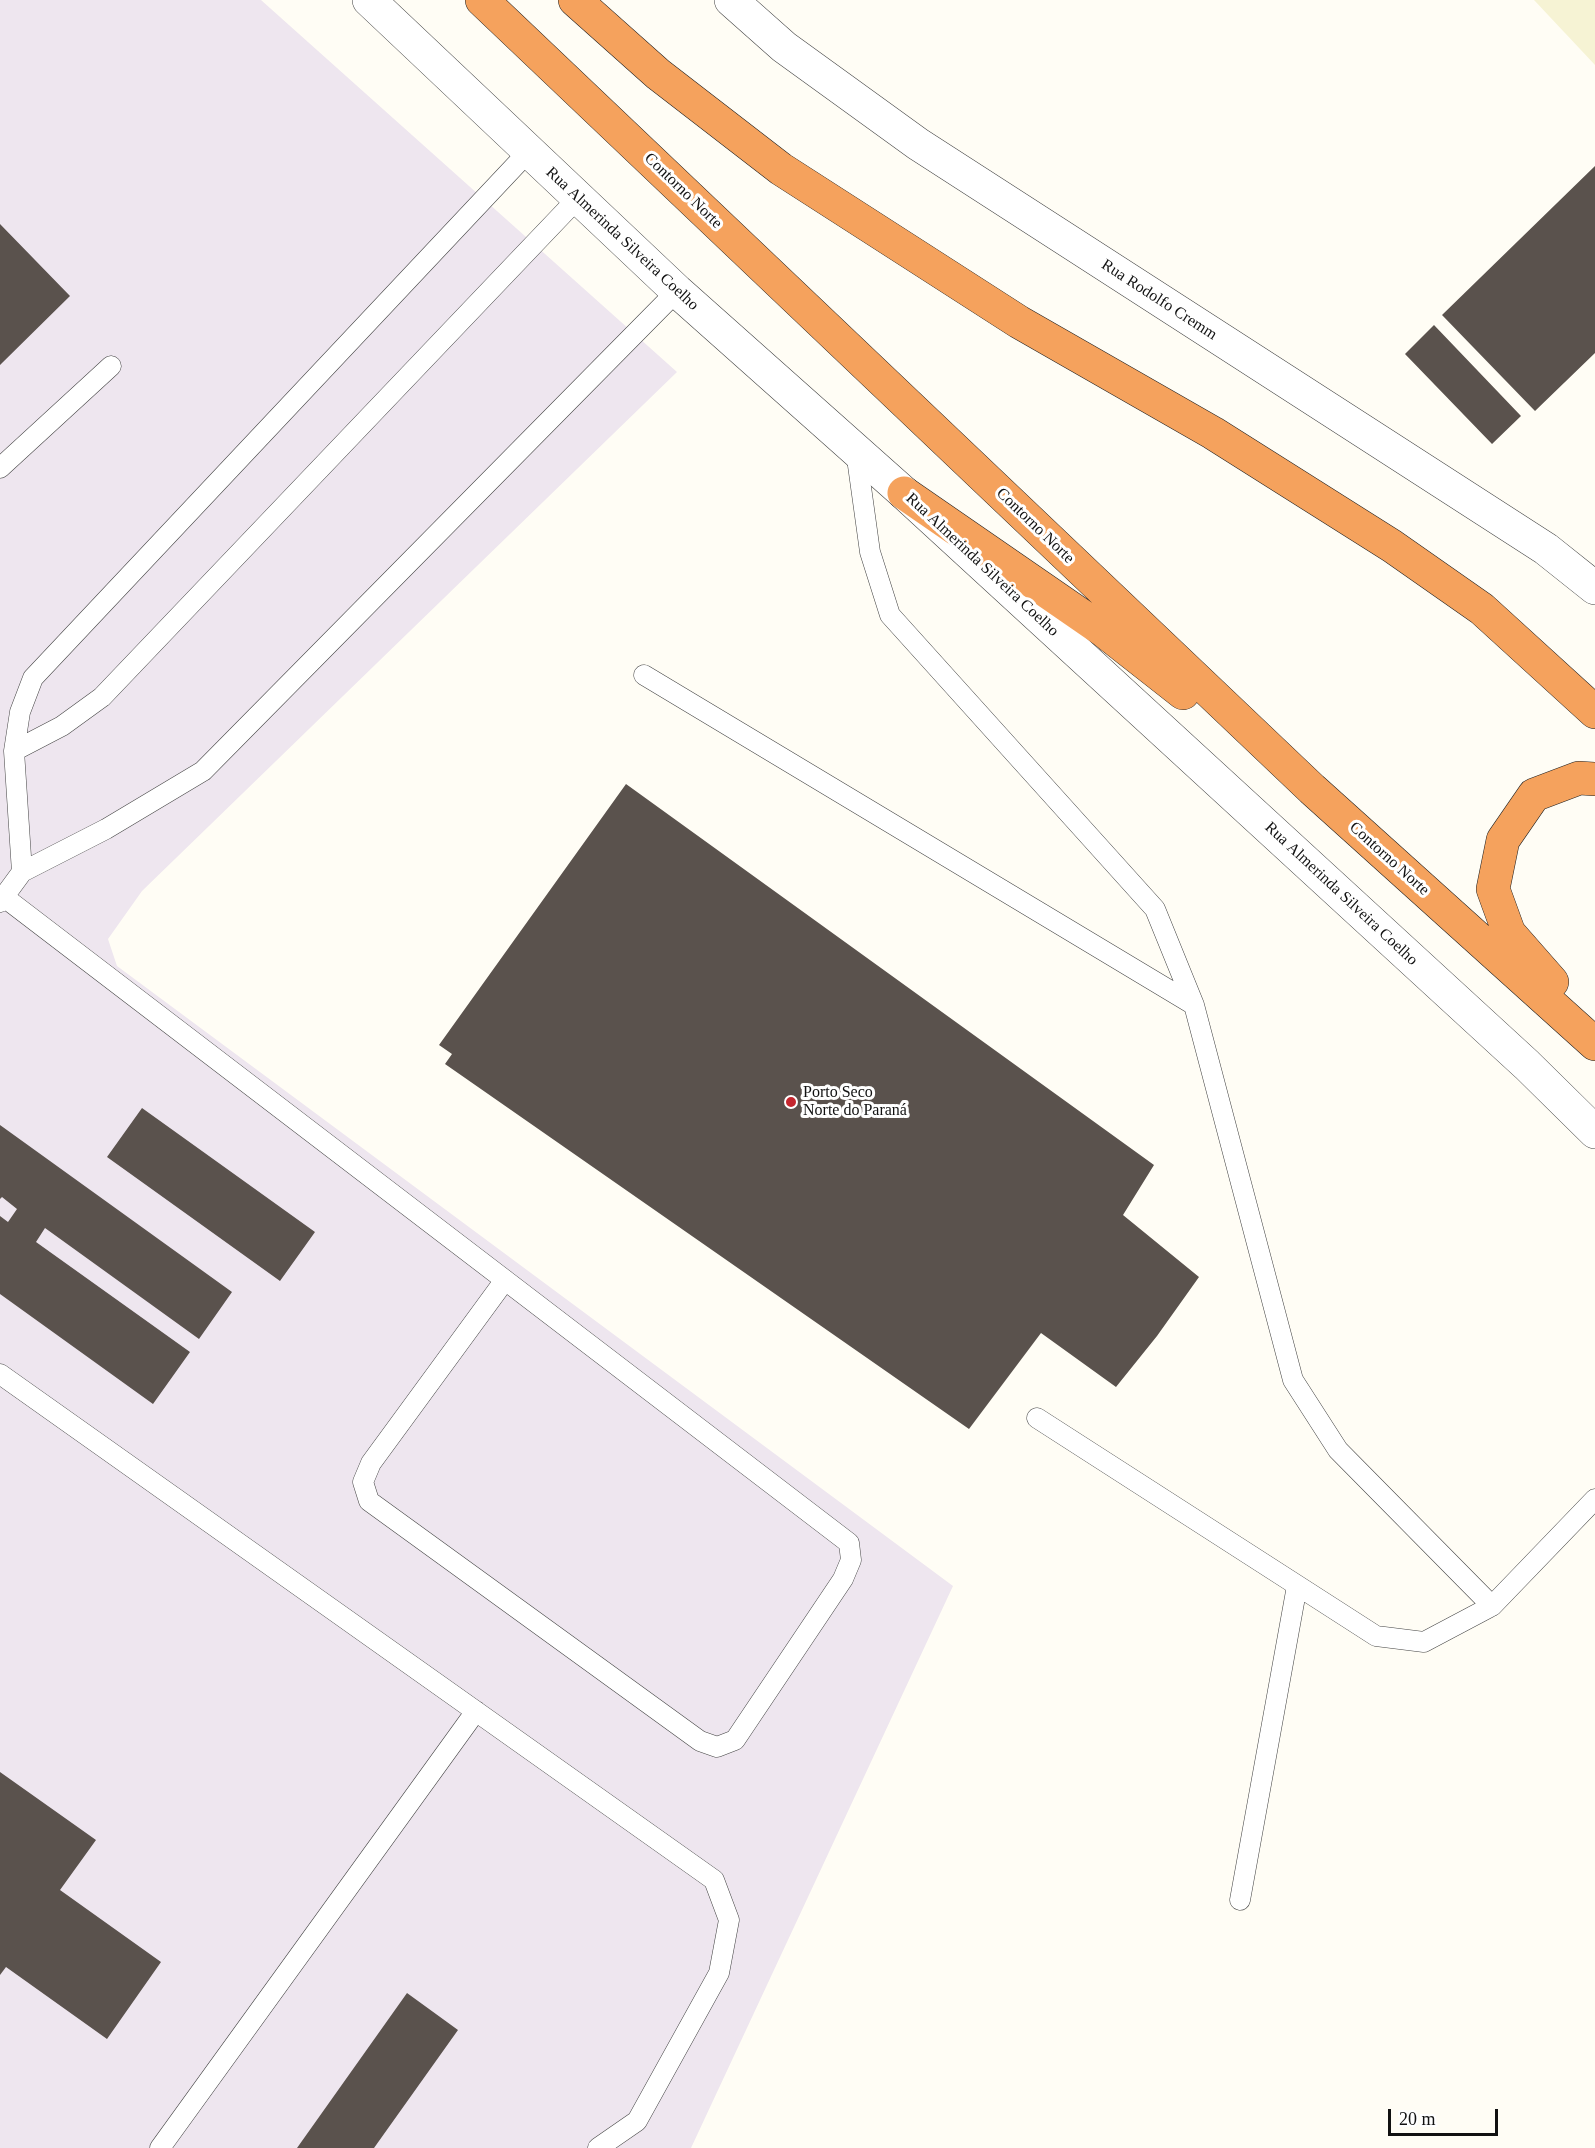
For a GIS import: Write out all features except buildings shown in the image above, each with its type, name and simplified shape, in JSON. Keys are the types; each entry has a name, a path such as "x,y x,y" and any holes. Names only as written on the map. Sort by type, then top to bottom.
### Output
{"highway":[{"name":"Contorno Norte","path":"482,0 1312,789 1595,1044"},
{"path":"575,0 658,74 781,169 1019,322 1214,434 1392,546 1482,609 1595,712"},
{"path":"904,493 1104,631 1312,789"},
{"path":"1595,779 1579,778 1534,795 1503,840 1493,889 1509,933 1595,1026"}],"street":[{"name":"Rua Almerinda Silveira Coelho","path":"369,0 677,291 904,493 1518,1057 1595,1132"},
{"name":"Rua Rodolfo Cremm","path":"731,0 784,47 918,144 1546,549 1595,588"}],"lane":[{"path":"22,872 14,751 20,712 33,678 529,151"},
{"path":"14,751 62,726 102,697 578,198"},
{"path":"505,1280 371,1463 363,1482 369,1501 700,1741 717,1747 735,1740 843,1579 851,1560 849,1543 505,1280 2,899 22,872 106,829 203,771 677,291"},
{"path":"0,468 111,366"},
{"path":"856,450 870,552 890,615 1155,909 1194,1005 1293,1380 1338,1450 1492,1606"},
{"path":"644,675 1194,1005"},
{"path":"0,1374 714,1880 729,1920 718,1973 637,2121 598,2148"},
{"path":"1037,1418 1376,1636 1424,1642 1492,1606 1595,1499"},
{"path":"1240,1900 1297,1586"},
{"path":"160,2148 476,1711"}],"shaded area":[{"path":"0,0 261,0 677,372 142,891 108,939 117,966 953,1586 691,2148 0,2148"},
{"path":"1534,0 1595,0 1595,65"}],"place":[{"name":"Porto Seco Norte do Paraná","path":"791,1102"}]}
